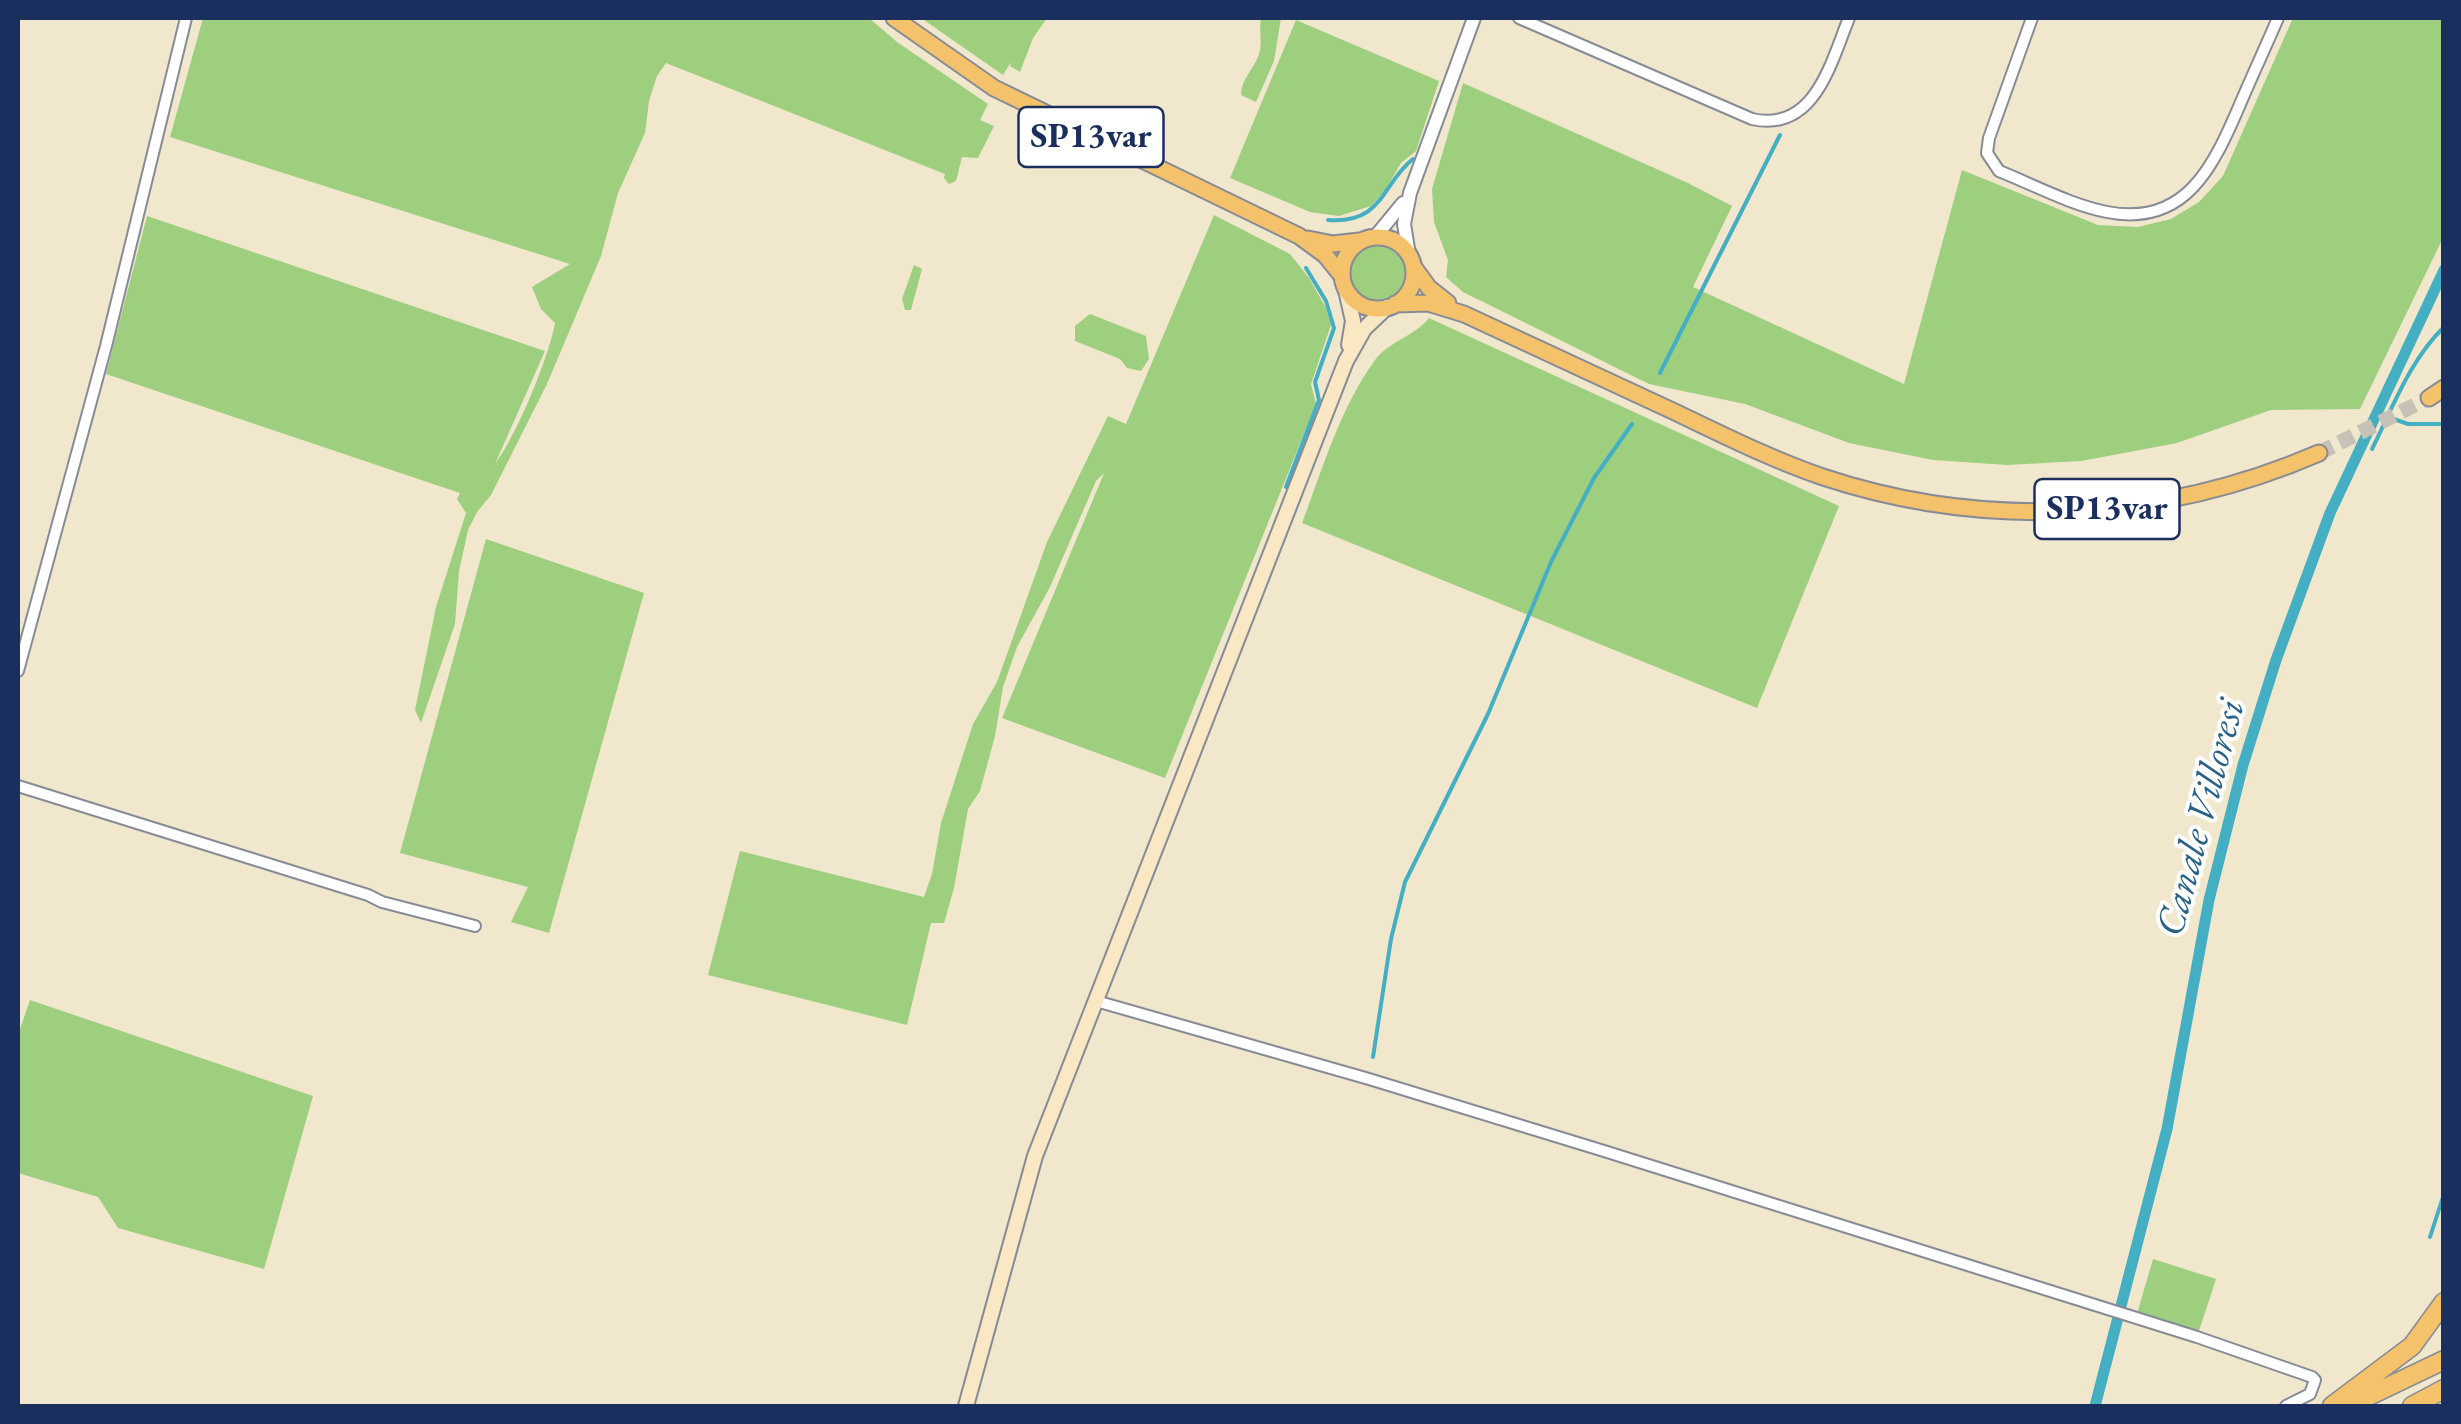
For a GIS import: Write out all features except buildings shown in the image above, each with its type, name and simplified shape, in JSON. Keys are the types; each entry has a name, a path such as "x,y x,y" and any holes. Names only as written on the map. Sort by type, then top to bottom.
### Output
{"highway":[{"path":"2332,1406 2397,1360 2444,1302"},
{"path":"2346,1406 2444,1360"},
{"path":"2412,1406 2444,1389"}],"main road":[{"name":"SP13var","path":"894,18 994,88 1299,236 1327,257 1362,305 1428,303 1464,314 1785,462 1848,484 1940,505 2033,512 2140,505 2232,485 2319,453"},
{"name":"SP13var","path":"1299,236 1333,244 1369,239 1394,241 1434,292 1464,314"},
{"path":"1346,361 1354,321 1344,283 1346,257 1369,239"},
{"path":"966,1406 1026,1184 1096,1001 1346,361 1364,329 1411,285 1411,260"},
{"path":"2429,398 2444,388"}],"street":[{"path":"18,671 110,328 186,18"},
{"path":"1411,260 1404,224 1410,193 1474,18"},
{"path":"1519,18 1752,119 1773,121 1792,115 1820,89 1848,18"},
{"path":"2032,18 1989,138 1989,158 1999,171 2102,211 2126,214 2166,206 2205,177 2278,18"},
{"path":"1369,239 1395,217 1410,193"},
{"path":"18,786 382,902 475,926"},
{"path":"1096,1001 1604,1151 2312,1376 2315,1380 2310,1394 2286,1406"}],"green space":[{"path":"203,18 869,18 897,42 988,104 980,120 994,126 978,158 962,157 956,181 949,184 945,174 666,63 657,76 645,133 618,193 601,256 547,384 491,495 468,530 459,571 455,624 421,723 415,710 436,607 466,513 457,499 460,493 106,374 147,216 545,351 495,464 531,396 555,323 541,309 532,287 570,264 170,137"},
{"path":"921,18 1047,18 1033,38 1020,72 1010,66 1011,62 1003,75"},
{"path":"1261,18 1281,18 1274,61 1256,102 1241,95 1260,50"},
{"path":"2293,18 2443,18 2443,238 2360,409 2271,410 2177,443 2081,461 2007,465 1933,460 1849,443 1745,404 1649,384 1463,292 1446,277 1448,260 1434,222 1432,189 1463,83 1732,206 1693,287 1904,384 1962,170 2098,225 2138,227 2171,219 2199,202 2223,176"},
{"path":"1296,20 1439,81 1416,151 1401,163 1371,206 1339,216 1310,212 1230,178"},
{"path":"1214,215 1290,254 1309,278 1331,325 1311,384 1316,404 1165,778 1002,718 1104,473 1096,481 1050,587 1017,647 1003,687 980,791 968,809 944,923 931,923 907,1025 708,975 740,851 924,897 941,823 973,724 997,682 1047,542 1108,416 1126,424"},
{"path":"1378,243 1399,252 1408,273 1399,294 1378,303 1357,294 1348,273 1357,252"},
{"path":"914,265 922,269 911,310 905,310 902,299"},
{"path":"1090,314 1146,336 1149,359 1141,371 1127,368 1120,359 1075,341 1075,326"},
{"path":"1429,318 1839,506 1757,708 1302,523 1333,439 1363,379 1380,354"},
{"path":"486,539 644,593 549,933 511,922 528,887 400,853"},
{"path":"30,1000 313,1096 264,1269 118,1228 98,1197 18,1173 18,1035"},
{"path":"2153,1259 2216,1279 2198,1334 2137,1314"}],"waterway":[{"path":"1660,373 1780,135"},
{"path":"1328,220 1346,220 1371,209 1413,159"},
{"path":"1286,487 1319,400 1315,382 1334,328 1326,301 1306,268"},
{"name":"Canale Villoresi","path":"2095,1406 2167,1129 2209,900 2243,765 2276,660 2330,513 2444,270"},
{"path":"2372,449 2412,369 2444,327"},
{"path":"2388,417 2408,424 2444,424"},
{"path":"1373,1057 1391,939 1405,882 1488,714 1551,562 1594,478 1632,424"},
{"path":"2430,1237 2444,1194"}],"tunnel":[{"path":"2319,453 2429,398"}]}
